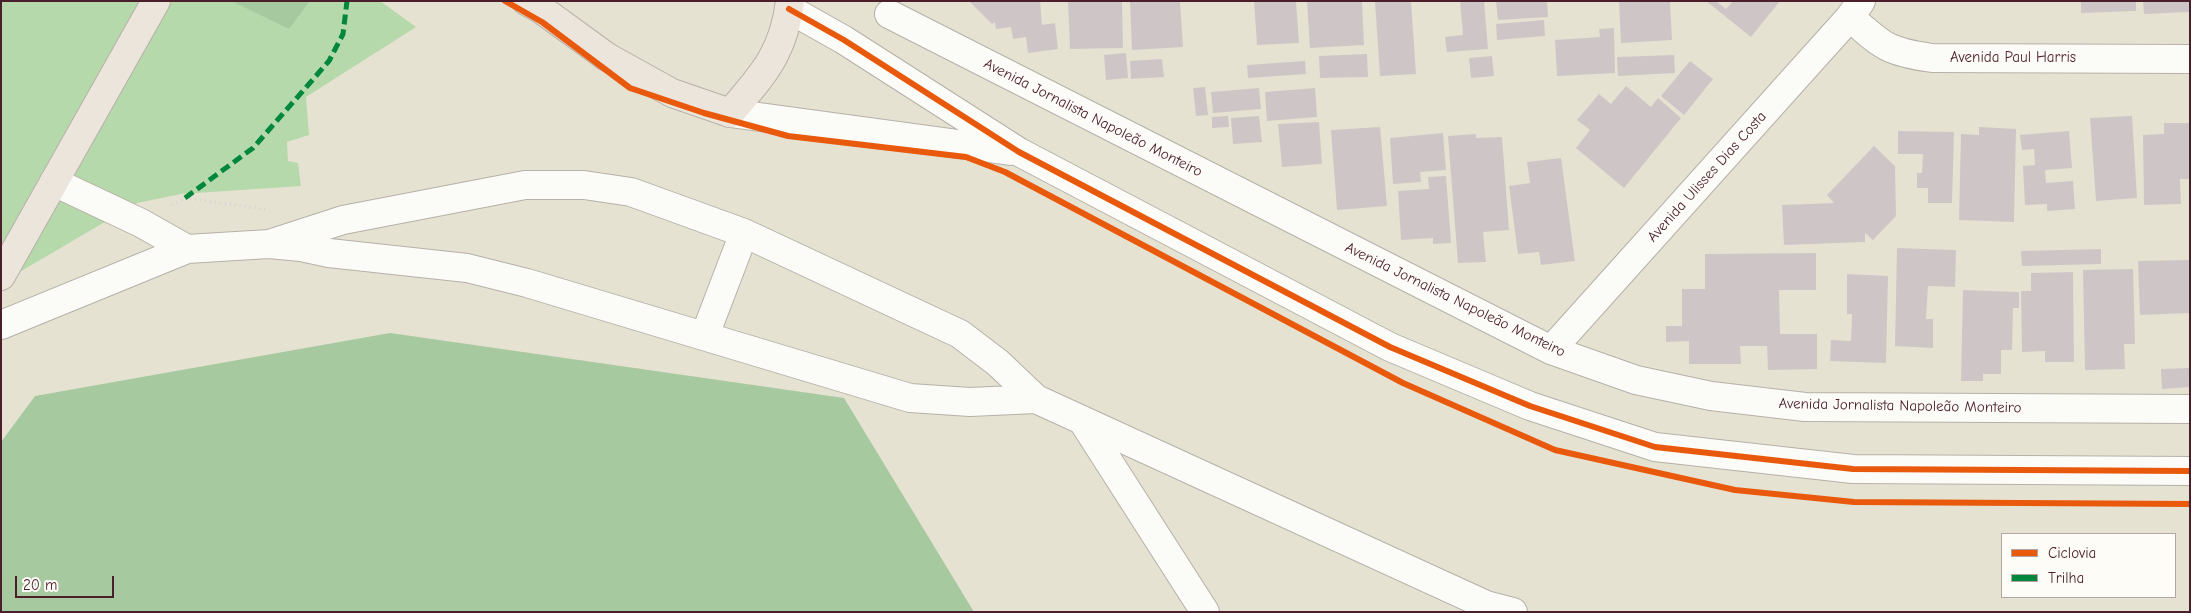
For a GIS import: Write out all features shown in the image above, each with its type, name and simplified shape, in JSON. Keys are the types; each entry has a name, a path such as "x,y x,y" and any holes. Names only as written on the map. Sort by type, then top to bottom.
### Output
{"main road":[{"path":"1,276 154,8 176,1"},
{"path":"537,4 607,57 672,93 730,114 761,76 781,45 786,4"}],"street":[{"path":"786,4 1019,152 1390,347 1530,406 1655,447 1853,469 2190,471"},
{"name":"Avenida Paul Harris","path":"1855,9 1878,43 1900,53 1932,58 2190,59"},
{"name":"Avenida Ulisses Dias Costa","path":"1551,350 1855,9"},
{"name":"Avenida Jornalista Napoleão Monteiro","path":"889,14 1551,350 1636,380 1711,396 1805,407 2190,409"},
{"path":"730,114 1019,152"},
{"path":"54,182 141,223 187,249"},
{"path":"269,244 343,220 525,185 584,184 631,192 744,233 960,334 998,363 1036,399 1486,605 1513,612"},
{"path":"705,335 744,233"},
{"path":"1,325 187,249 269,244 467,268 527,282 910,398 970,402 1036,399"},
{"path":"1082,420 1205,612"}],"path":[{"path":"141,223 185,198 274,210"}],"green space":[{"path":"1,1 231,1 289,28 310,1 380,1 416,27 306,97 309,135 287,142 288,161 298,163 301,186 181,194 137,203 1,283"},
{"path":"231,1 310,1 289,29"},
{"path":"390,333 844,398 974,612 1,612 1,442 35,396"}],"building":[{"path":"969,1 1040,1 1042,25 1055,23 1058,49 1028,53 1026,37 1013,39 1011,27 996,29 995,22 992,24"},
{"path":"1068,1 1122,1 1123,48 1070,49"},
{"path":"1130,1 1180,1 1183,47 1132,50"},
{"path":"1254,1 1296,1 1299,43 1257,45"},
{"path":"1307,1 1362,1 1364,45 1310,48"},
{"path":"1411,1 1416,74 1380,76 1375,2"},
{"path":"1460,1 1484,1 1488,49 1447,52 1445,37 1463,35"},
{"path":"1496,1 1547,1 1548,17 1498,20"},
{"path":"1619,1 1670,1 1672,40 1621,43"},
{"path":"1706,1 1716,1 1726,9 1733,1 1780,1 1751,37"},
{"path":"2081,1 2136,1 2136,11 2081,13"},
{"path":"2143,1 2190,1 2190,12 2144,14"},
{"path":"1544,20 1545,36 1497,40 1496,24"},
{"path":"1614,28 1615,73 1557,76 1555,40 1600,37 1599,29"},
{"path":"1126,53 1128,78 1106,80 1104,55"},
{"path":"1367,54 1368,77 1320,78 1319,56"},
{"path":"1674,55 1675,73 1618,76 1617,57"},
{"path":"1492,56 1494,76 1471,78 1469,58"},
{"path":"1162,59 1164,77 1131,79 1130,61"},
{"path":"1305,61 1306,74 1248,78 1247,65"},
{"path":"1690,61 1713,79 1684,115 1661,96"},
{"path":"1626,86 1651,107 1658,98 1681,118 1624,188 1576,148 1590,130 1577,120 1599,94 1611,104"},
{"path":"1205,87 1208,115 1196,116 1193,88"},
{"path":"1259,88 1261,109 1213,113 1211,92"},
{"path":"1315,88 1317,117 1267,121 1265,92"},
{"path":"1228,116 1229,127 1212,128 1212,117"},
{"path":"1259,116 1262,142 1233,144 1231,118"},
{"path":"2132,116 2137,198 2096,201 2090,118"},
{"path":"1319,122 1322,164 1282,167 1278,124"},
{"path":"2164,123 2190,123 2190,179 2180,179 2181,204 2144,205 2143,135 2164,134"},
{"path":"1380,127 1387,206 1337,210 1331,130"},
{"path":"1979,127 2016,129 2014,222 1959,220 1961,134 1979,135"},
{"path":"1898,131 1954,132 1952,203 1928,203 1928,188 1917,188 1917,173 1922,173 1923,154 1898,154"},
{"path":"2069,131 2072,168 2045,170 2046,183 2073,181 2075,209 2047,211 2047,204 2025,205 2023,166 2035,165 2034,149 2022,150 2020,135"},
{"path":"1443,133 1446,170 1420,172 1421,182 1393,184 1390,138"},
{"path":"1476,134 1476,138 1502,137 1509,230 1483,232 1486,262 1458,263 1448,136"},
{"path":"1874,146 1895,166 1896,216 1873,240 1865,233 1865,242 1784,245 1782,205 1834,203 1827,195"},
{"path":"1561,158 1575,261 1541,265 1539,252 1518,254 1509,186 1530,183 1527,162"},
{"path":"1446,176 1451,243 1433,244 1433,238 1401,240 1398,191 1429,189 1428,177"},
{"path":"1897,248 1956,250 1955,287 1928,286 1926,319 1933,319 1933,348 1895,346"},
{"path":"2101,249 2101,264 2022,266 2021,251"},
{"path":"1816,253 1816,290 1779,290 1780,334 1817,334 1817,369 1768,370 1767,346 1740,346 1741,364 1689,364 1689,341 1666,342 1666,326 1682,326 1682,289 1705,289 1705,254"},
{"path":"2190,260 2190,313 2140,315 2138,261"},
{"path":"2133,269 2135,344 2124,344 2125,369 2085,370 2083,270"},
{"path":"2073,272 2074,362 2045,362 2045,351 2022,352 2021,291 2031,291 2031,273"},
{"path":"1847,274 1888,276 1886,363 1830,361 1831,340 1851,341 1852,314 1847,314"},
{"path":"1963,290 2019,292 2019,308 2013,308 2012,350 2001,350 2001,374 1983,374 1983,381 1961,381"},
{"path":"2190,368 2190,387 2162,389 2161,369"}],"marked path":[{"path":"185,198 253,148 329,61 343,34 347,1"}],"cycle path":[{"path":"505,1 542,22 630,88 704,113 788,136 966,157 1005,172 1403,383 1555,450 1735,490 1854,502 2190,504"},
{"path":"789,9 844,40 1019,152 1390,347 1530,406 1655,447 1853,469 2190,471"}]}
